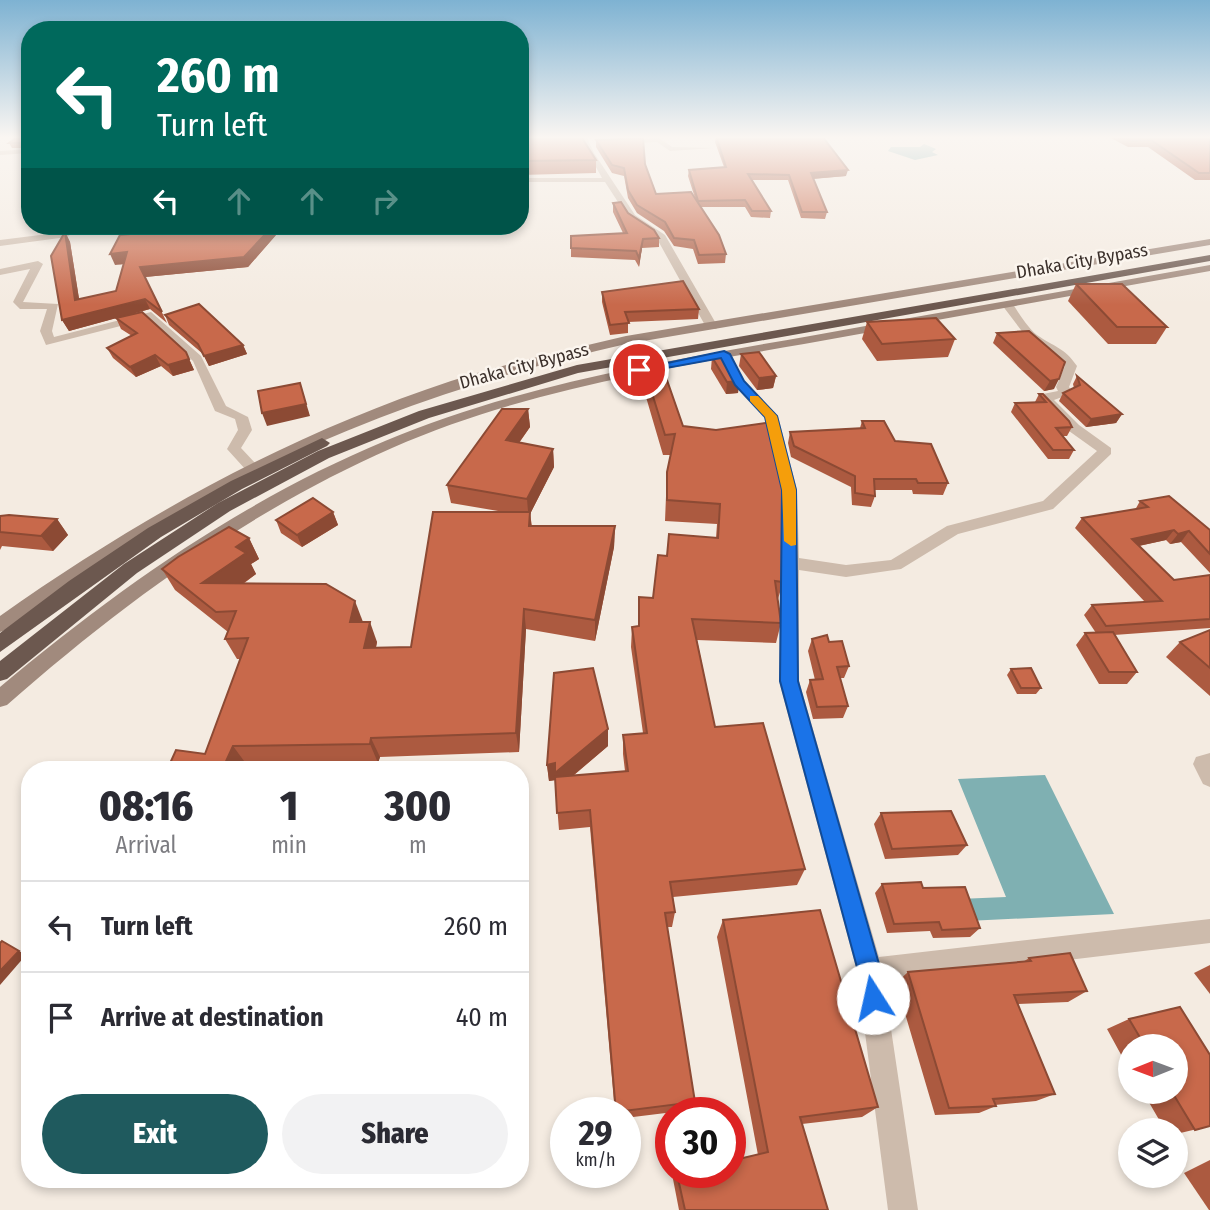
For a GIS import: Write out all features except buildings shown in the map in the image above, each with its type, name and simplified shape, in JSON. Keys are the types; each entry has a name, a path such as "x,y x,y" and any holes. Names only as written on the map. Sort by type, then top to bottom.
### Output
{"highway":[{"name":"Dhaka City Bypass","path":"0,644 152,533 210,499 366,423 470,386 570,360 1210,250"},
{"name":"Dhaka City Bypass","path":"0,673 94,596 173,540 232,505 372,433 482,394 577,369 1210,258"}],"main road":[{"path":"0,625 63,578 143,525 251,467 358,416 461,380 568,351 1210,242"},
{"path":"0,699 71,638 194,549 241,519 327,472 434,426 528,395 724,354 1210,268"}],"street":[{"path":"615,192 632,218 660,235 712,327"},
{"path":"0,243 60,235"},
{"path":"0,272 38,264 18,302 20,306 54,306 46,331 50,342 151,315 158,328 191,351 203,366 220,408 241,417 245,430 234,449 251,467"},
{"path":"790,562 846,571 895,565 953,530 1048,505 1106,451 1074,428 1047,400 1048,397 1067,393 1062,387 1071,366 1061,352 1031,336 1008,305"},
{"path":"724,354 740,383 771,416 789,490 789,681 870,971 903,1210"},
{"path":"1210,762 1203,764 1210,777"},
{"path":"870,971 1210,931"}],"water":[{"path":"1045,775 1114,914 967,921 959,899 1006,897 958,779"}],"slow traffic":[{"path":"754,398 771,416 789,490 791,541"}],"route":[{"path":"639,370 724,354 740,383 771,416 789,490 789,681 870,971 873,998"}]}
